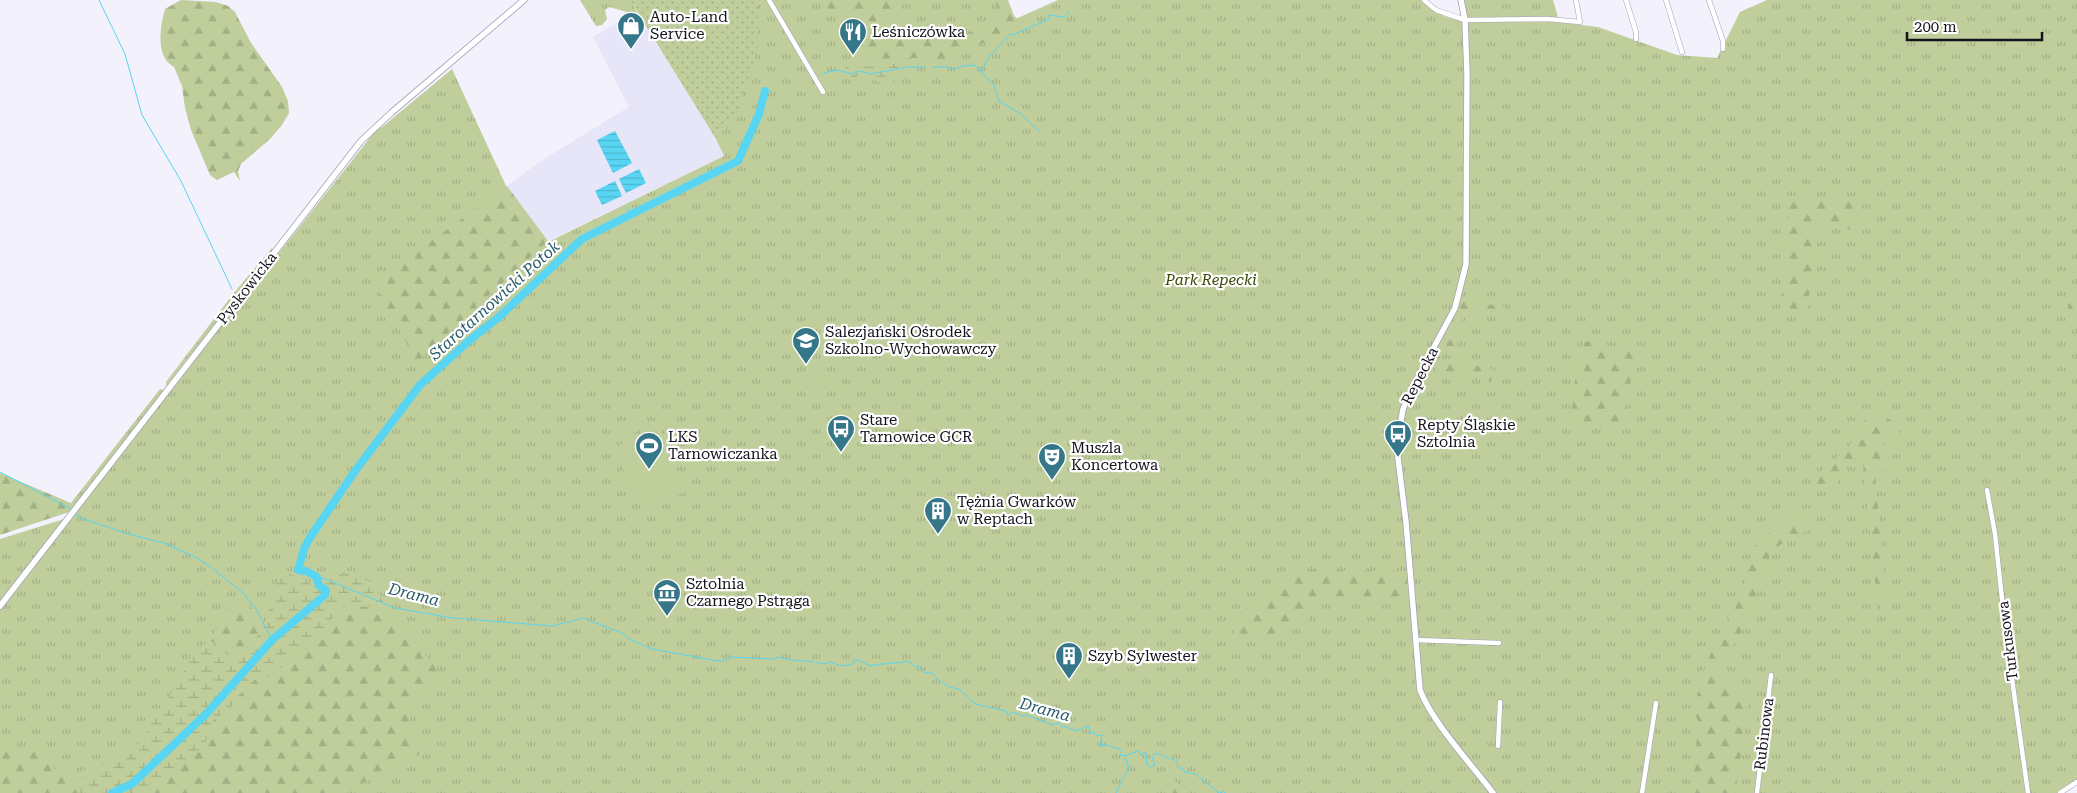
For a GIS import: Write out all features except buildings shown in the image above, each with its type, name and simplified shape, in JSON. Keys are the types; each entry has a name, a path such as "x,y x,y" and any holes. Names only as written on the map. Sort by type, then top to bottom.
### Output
{"street":[{"name":"Pyskowicka","path":"0,606 361,141 391,113 524,0"},
{"path":"769,0 823,92"},
{"path":"1424,0 1436,10 1465,20 1548,19 1580,22 1576,0"},
{"name":"Repecka","path":"1461,0 1465,20 1468,123 1466,264 1455,308 1403,408 1398,432 1398,458 1406,522 1419,685 1424,698 1443,727 1493,793"},
{"path":"1626,0 1636,32 1636,39"},
{"path":"1666,0 1682,52"},
{"path":"1709,0 1724,41 1723,50"},
{"name":"Turkusowa","path":"1987,490 1995,534 2006,636 2028,793"},
{"path":"1416,640 1499,643"},
{"name":"Rubinowa","path":"1757,793 1771,675"},
{"path":"1498,746 1500,702"},
{"path":"1642,793 1656,703"},
{"path":"2060,793 2077,782"}],"shaded area":[{"path":"637,12 726,155 548,241 507,186 539,162 629,107 593,37"}],"green space":[{"path":"181,0 216,2 228,6 235,12 251,43 282,87 288,101 289,113 282,125 271,138 241,164 238,171 240,181 234,172 217,180 210,175 191,130 182,86 174,67 168,62 161,49 160,41 165,9"},
{"path":"580,0 630,0 637,12 634,14 609,7 605,10 607,19 602,25 596,26"},
{"path":"630,0 759,0 757,49 736,118 716,139"},
{"name":"Park Repecki","path":"752,0 1001,0 1009,22 1058,0 1423,0 1444,16 1468,23 1462,0 1553,0 1558,17 1556,17 1557,22 1598,27 1677,55 1717,58 1740,12 1767,0 2077,0 2077,782 2060,793 0,793 0,609 78,507 380,125 381,128 452,69 507,188 546,243 724,156 716,139 722,132"},
{"path":"822,0 894,0 898,28 906,41 932,35 968,33 1002,23 996,0 1008,0 1014,16 1021,22 951,61 921,58 865,59 855,16 847,11 834,16"},
{"path":"895,64 898,66 898,78 892,83 883,84 862,74 851,79 844,76 845,67 866,67"},
{"path":"507,186 548,241 417,362 380,295 378,280"},
{"path":"1790,196 1859,203 1856,230 1817,227 1807,314 1781,306"},
{"path":"272,248 272,251 166,386 166,382 233,294"},
{"path":"2077,299 2077,327 2068,311 2068,304"},
{"path":"1461,300 1505,307 1504,313 1498,316 1457,308"},
{"path":"1456,313 1462,317 1457,346 1443,346 1440,359 1492,369 1491,382 1427,366"},
{"path":"1586,341 1635,353 1623,429 1580,426 1571,420 1578,352"},
{"path":"822,370 827,381 807,390 802,378"},
{"path":"160,389 163,390 162,393 74,506 71,503"},
{"path":"1878,411 1890,420 1902,436 1884,438 1887,470 1875,472 1887,607 1879,617 1863,465 1851,459 1833,491 1814,485 1821,471 1849,448 1858,425"},
{"path":"633,419 638,431 615,441 610,430"},
{"name":"LKS Tarnowiczanka","path":"654,428 685,492 644,511 613,448"},
{"path":"0,473 71,503 74,506 69,512 0,535"},
{"path":"1795,511 1811,530 1791,537 1772,551 1747,622 1721,667 1720,677 1750,699 1735,793 1693,793 1699,724 1694,711 1703,674 1711,653 1743,593 1753,547"},
{"path":"64,519 0,602 0,539"},
{"path":"280,569 308,582 313,587 347,571 356,577 370,582 387,607 342,606 313,644 270,676 254,680 238,696 233,706 211,722 204,748 147,787 132,793 77,793 79,780 113,759 110,757 135,748 145,736 153,716 176,688 192,653 210,640 234,660 248,652 266,621"},
{"path":"1307,570 1407,571 1409,602 1313,599 1308,627 1288,628 1288,639 1231,639 1244,610"},
{"path":"242,599 266,621 248,652 234,660 210,640 228,609"},
{"path":"342,606 387,607 438,670 410,711 411,731 420,754 342,793 132,793 147,787 211,722 233,706 238,696 254,680 270,676 313,644"},
{"path":"0,749 18,757 28,750 36,752 66,779 110,757 113,759 79,780 77,793 0,793"},
{"path":"1171,777 1188,793 1171,793 1166,787"}],"water":[{"path":"615,131 632,163 613,173 597,140"},
{"path":"639,169 646,183 626,193 619,179"},
{"path":"615,181 622,196 602,205 595,191"}],"waterway":[{"path":"99,0 125,54 142,115 181,181 232,289"},
{"path":"981,72 989,57 1010,34 1013,35 1049,19 1049,15 1065,16"},
{"path":"933,67 954,69 974,65 994,85 999,101 1021,114 1040,132"},
{"path":"824,73 838,70 852,74 860,71 870,74 908,67 925,67"},
{"name":"Starotarnowicki Potok","path":"112,793 132,784 206,714 272,640 325,595 326,590 319,585 317,577 306,571 298,570 304,549 355,471 420,385 471,339 499,317 582,239 738,161 759,114 765,91"},
{"name":"Starotarnowicki Potok","path":"626,217 629,207"},
{"path":"0,472 71,509"},
{"path":"76,514 81,518 125,533 164,543 197,558 243,593 256,609 272,640"},
{"name":"Drama","path":"317,577 395,608 453,618 552,626 583,618 622,633 629,639 652,649 718,661 724,661 731,657 773,659 779,657 814,662"},
{"name":"Drama","path":"816,662 824,664 831,662 845,665 854,663 854,660 859,660 870,666 908,661 916,667 920,666 925,673 931,672 947,686 959,689 975,704 1006,711 1008,715 1013,712 1021,716 1027,715 1052,725 1059,723 1062,727 1075,731 1088,726 1091,734 1094,732 1097,736 1102,735 1100,746 1107,745 1120,749 1122,752 1120,755 1125,756 1138,751 1141,755 1145,752 1147,756 1146,764 1151,767 1155,765 1152,757 1156,753 1177,761 1178,768 1182,768 1185,772 1196,774 1219,793"},
{"path":"1116,793 1129,767 1125,756"},
{"name":"Drama","path":"1220,793 1223,791 1225,793"}],"place":[{"name":"Auto-Land Service","path":"631,50"},
{"name":"Leśniczówka","path":"853,56"},
{"name":"Salezjański Ośrodek Szkolno-Wychowawczy","path":"806,365"},
{"name":"Stare Tarnowice GCR","path":"841,453"},
{"name":"Repty Śląskie Sztolnia","path":"1398,458"},
{"name":"LKS Tarnowiczanka","path":"649,470"},
{"name":"Muszla Koncertowa","path":"1052,481"},
{"name":"Tężnia Gwarków w Reptach","path":"938,535"},
{"name":"Sztolnia Czarnego Pstrąga","path":"667,617"},
{"name":"Szyb Sylwester","path":"1069,680"}]}
